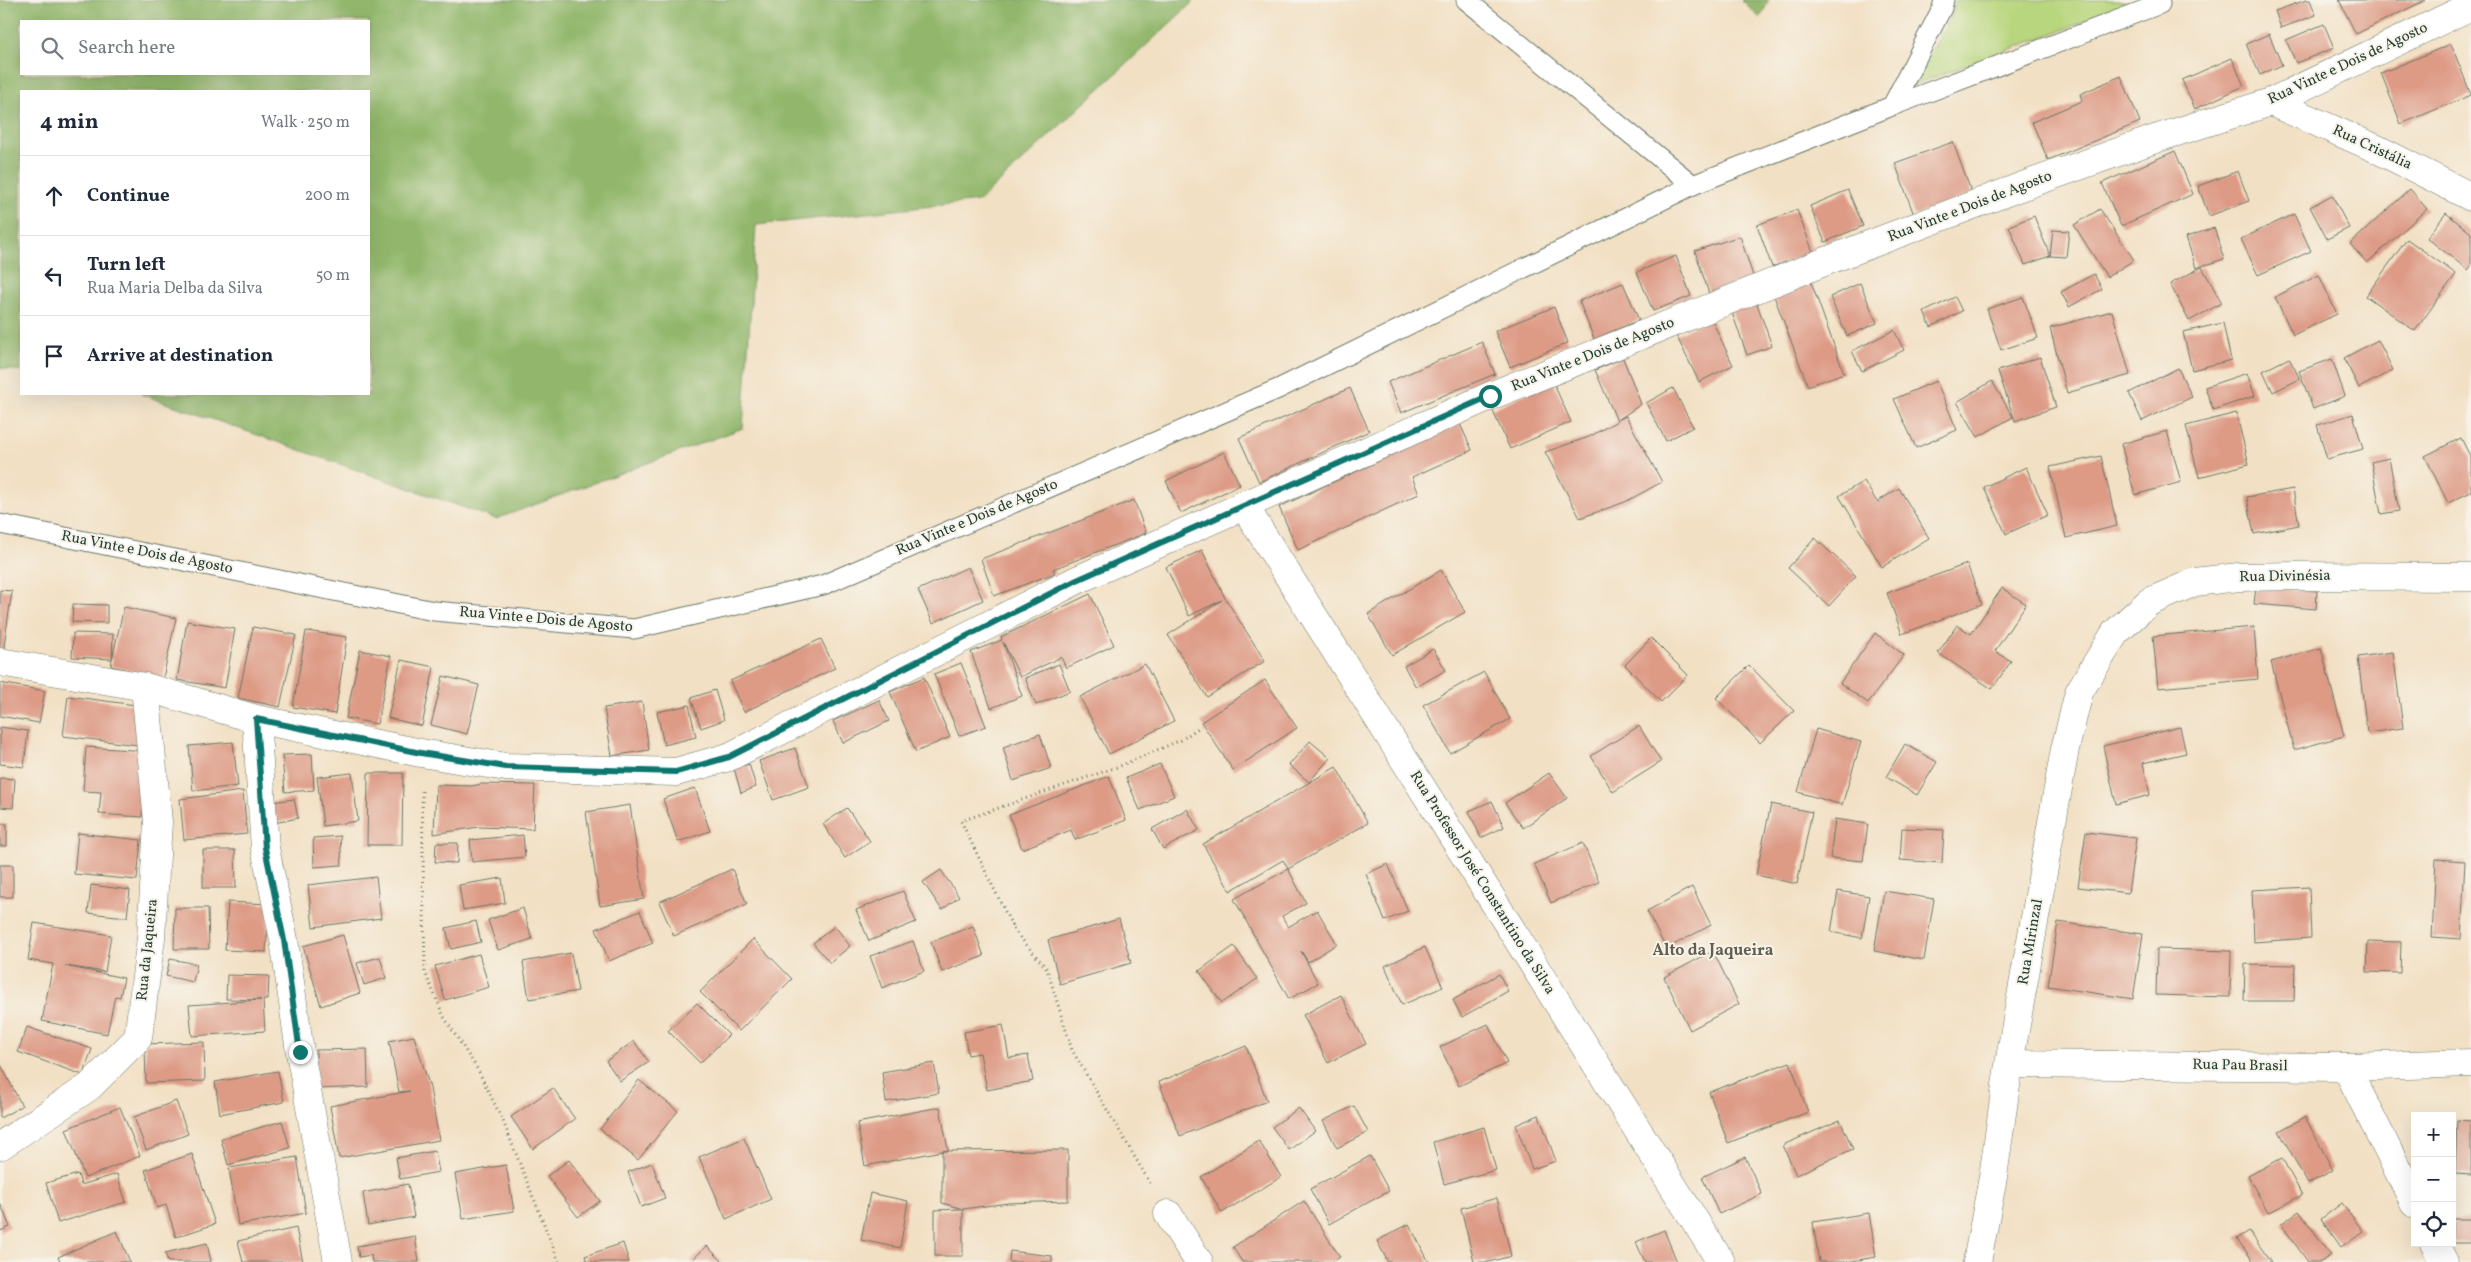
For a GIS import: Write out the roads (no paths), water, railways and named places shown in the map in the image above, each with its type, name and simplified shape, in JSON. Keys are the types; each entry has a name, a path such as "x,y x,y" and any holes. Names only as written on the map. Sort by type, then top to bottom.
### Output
{"street":[{"name":"Rua Vinte e Dois de Agosto","path":"0,662 145,687 256,719 421,753 506,767 676,772 729,757 1077,580 1490,396 1829,260 2020,187 2158,138 2271,102 2471,6"},
{"name":"Rua Cristália","path":"2271,102 2377,149 2471,197"},
{"name":"Rua Professor José Constantino da Silva","path":"1244,504 1720,1262"},
{"name":"Rua Divinésia","path":"2115,633 2149,602 2195,582 2239,577 2285,576 2471,577"},
{"name":"Rua Mirinzal","path":"1978,1262 1993,1177 2009,1064 2065,749 2079,692 2115,633"},
{"name":"Rua da Jaqueira","path":"0,1146 89,1087 138,1038 150,938 158,822 145,687"},
{"path":"256,719 265,848 284,940 300,1052 338,1262"},
{"name":"Rua Pau Brasil","path":"2009,1064 2346,1067 2471,1063"},
{"path":"2346,1067 2414,1202"},
{"path":"1168,1214 1199,1262"},
{"path":"2436,1247 2444,1262"}],"lane":[{"path":"1466,0 1693,185"},
{"path":"1892,106 1942,8 1944,0"},
{"name":"Rua Vinte e Dois de Agosto","path":"0,524 434,611 634,629 823,585 1278,389 1693,185 2158,1"}],"district":[{"name":"Alto da Jaqueira","path":"1713,951"}]}
